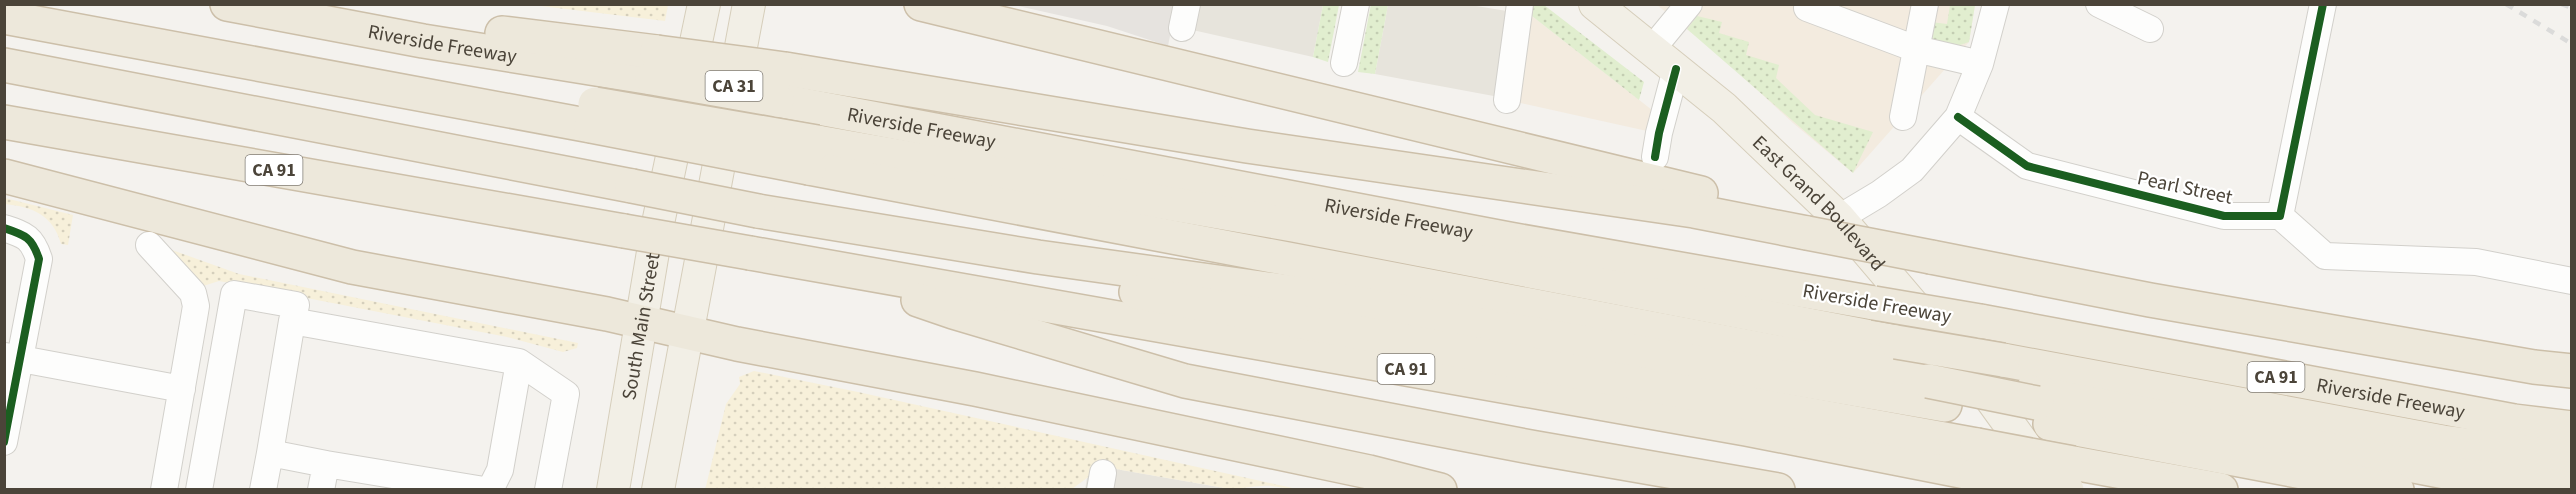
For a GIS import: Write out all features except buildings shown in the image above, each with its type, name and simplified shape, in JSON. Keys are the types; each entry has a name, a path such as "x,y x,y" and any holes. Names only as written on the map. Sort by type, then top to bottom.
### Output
{"highway":[{"name":"Riverside Freeway","path":"227,4 423,41 654,65 781,85 1509,239 1980,321 2514,421 2571,428"},
{"path":"921,4 1714,196 1774,226"},
{"path":"4,17 383,86 593,115 813,155 1932,386 2356,466 2502,489"},
{"path":"4,65 758,211 854,227 1038,257 1932,386"},
{"path":"781,85 1247,146 1682,210 2150,300 2534,367 2571,371"},
{"name":"CA 91","path":"4,122 1746,429 1977,459 2070,476"},
{"path":"813,155 1293,225 1896,342 2443,442 2571,458"},
{"path":"4,176 352,267 975,388 1440,489"},
{"path":"854,227 869,240 888,247 1977,459"},
{"path":"834,269 953,312 1185,381 1536,448 1772,488"},
{"path":"2039,406 2099,434 2397,489"},
{"path":"2039,406 2466,476 2571,488"},
{"path":"1133,422 1363,489"},
{"path":"2099,434 2130,458 2306,489"},
{"path":"2070,476 2221,489"}],"main road":[{"name":"South Main Street","path":"613,489 669,162 704,4"},
{"name":"CA 31","path":"688,333 749,4"},
{"name":"East Grand Boulevard","path":"1595,4 1724,108 1839,218 1981,386 2054,489"},
{"path":"658,489 688,333"}],"street":[{"path":"1344,63 1356,4"},
{"path":"1507,100 1520,4"},
{"path":"1653,49 1689,4"},
{"path":"1903,117 1925,4"},
{"path":"1839,218 1879,194 1912,170 1958,117 1980,64 1996,4"},
{"path":"2099,4 2150,29"},
{"path":"2323,4 2280,216 2325,256 2476,262 2571,281"},
{"path":"1807,8 1916,49 1980,64"},
{"path":"1655,157 1676,69"},
{"name":"Pearl Street","path":"1958,117 2027,166 2224,216 2280,216"},
{"path":"4,228 26,236 34,244 39,258 13,358 4,442"},
{"path":"149,245 189,287 195,299 164,489"},
{"path":"199,489 234,294 296,305 263,489"},
{"path":"292,321 519,362 566,394 548,489"},
{"path":"13,358 182,389"},
{"path":"490,489 500,470 519,362"},
{"path":"270,453 484,489"},
{"path":"321,489 326,464"}],"shaded area":[{"path":"1464,4 1513,12 1499,97 1375,74 1388,5"},
{"path":"1014,5 1176,5 1168,46 1107,26"},
{"path":"1192,5 1323,5 1313,57 1188,29"},
{"path":"1657,5 1975,5 1969,42 1853,173 1793,123 1717,53"},
{"path":"1532,16 1652,110 1647,131 1516,102"},
{"path":"1110,468 1230,489 1085,490 1087,478"}],"green space":[{"path":"1371,4 1388,5 1375,74 1358,72"},
{"path":"1323,5 1339,5 1328,62 1313,57"},
{"path":"1518,5 1544,5 1644,82 1639,100"},
{"path":"1950,5 1975,5 1969,42 1957,46 1931,42 1931,22 1947,24"},
{"path":"1697,16 1722,22 1719,33 1749,42 1746,55 1779,65 1776,78 1815,115 1873,132 1853,173 1687,29"}],"sand":[{"path":"668,4 665,21 533,5"},
{"path":"5,198 73,215 68,245 61,244 53,226 47,219 33,210 5,204"},
{"path":"158,245 239,274 578,343 577,348 563,352 507,337 219,281 200,287"},
{"path":"754,371 1297,489 1267,486 1230,489 1110,468 1087,478 1072,489 705,490 726,404 740,384 739,377"}],"railway":[{"path":"2506,4 2572,44"},
{"path":"2561,4 2572,8"}],"cycle path":[{"path":"1958,117 2027,166 2224,216 2280,216 2323,4"},
{"path":"1655,157 1676,69"},
{"path":"4,228 27,238 34,246 39,259 4,442"}]}
